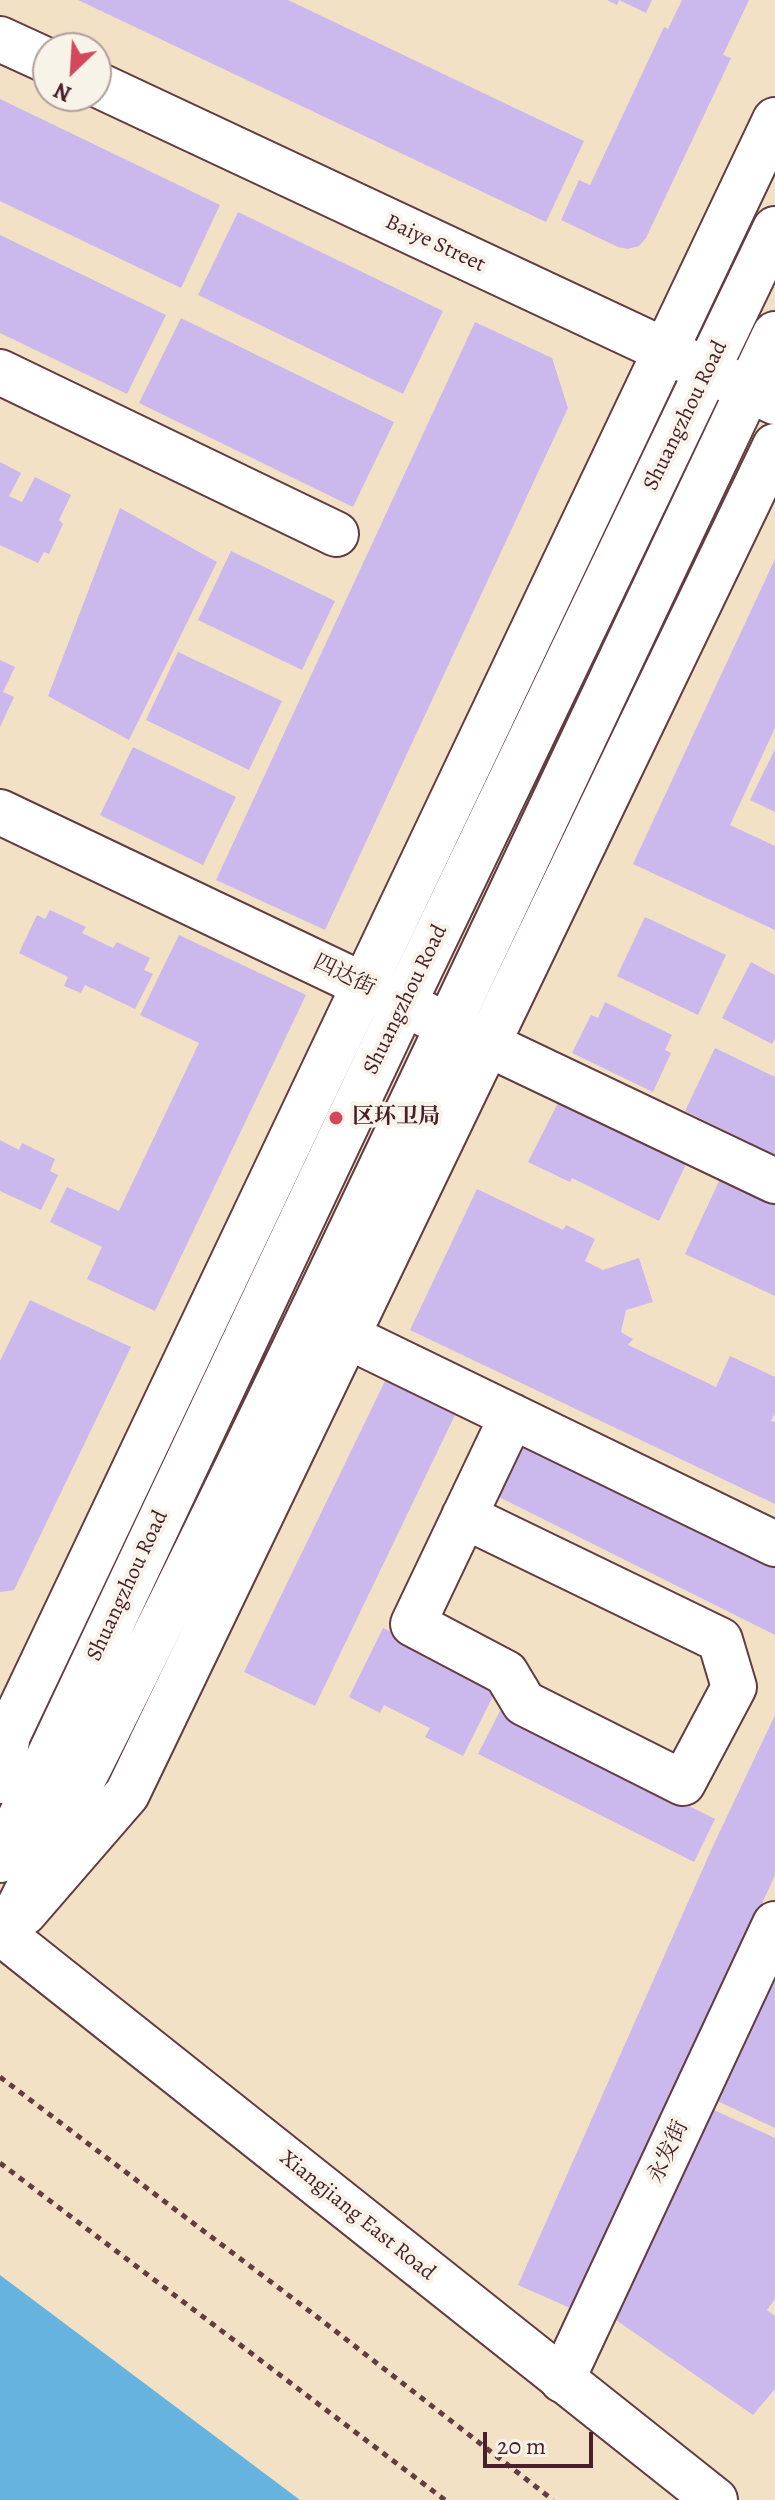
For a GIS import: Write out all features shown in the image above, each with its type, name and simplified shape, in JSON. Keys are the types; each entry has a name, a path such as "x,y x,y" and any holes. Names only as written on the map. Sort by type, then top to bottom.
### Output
{"main road":[{"path":"0,39 32,54"},
{"name":"Baiye Street","path":"112,92 762,396"},
{"path":"0,1781 8,1735 384,996 665,351 775,120"},
{"name":"Shuangzhou Road","path":"0,1860 384,996 708,371 775,229"},
{"name":"Shuangzhou Road","path":"2,1934 87,1773 448,1026 762,396 775,334"},
{"path":"0,372 336,534"},
{"path":"2,1934 127,1794 775,446"},
{"name":"四达街","path":"0,812 775,1181"},
{"path":"308,1317 775,1544"},
{"path":"464,1516 720,1640 734,1687 683,1783 524,1703 506,1673 413,1624 464,1516 512,1416"},
{"name":"永发街","path":"562,2380 775,1924"},
{"name":"Xiangjiang East Road","path":"2,1934 715,2500"}],"path":[{"path":"0,2077 553,2500"},
{"path":"0,2163 445,2500"}],"water":[{"path":"0,2275 300,2500 0,2500"}],"building":[{"path":"78,0 288,0 584,141 546,222"},
{"path":"619,0 652,0 646,13"},
{"path":"682,0 749,0 723,55 731,58 646,238 639,246 628,249 618,247 561,220 579,180 590,185 664,27 668,29"},
{"path":"0,99 220,205 181,288 0,201"},
{"path":"238,212 443,311 403,394 198,295"},
{"path":"0,235 166,315 127,394 0,333"},
{"path":"181,318 394,422 353,507 139,403"},
{"path":"475,322 552,358 568,408 325,930 216,880"},
{"path":"0,462 21,473 9,496 22,502 35,477 71,495 59,520 63,524 49,554 44,552 38,563 0,545"},
{"path":"120,508 217,562 129,740 48,696"},
{"path":"231,551 335,601 302,670 198,620"},
{"path":"775,559 775,728 730,825 775,846 775,930 633,864"},
{"path":"178,652 282,701 249,770 146,720"},
{"path":"0,660 15,667 3,692 14,697 0,727"},
{"path":"133,747 236,797 203,865 100,815"},
{"path":"775,749 775,812 750,800"},
{"path":"50,910 86,927 82,933 113,948 117,942 150,958 144,970 153,974 135,1009 85,985 81,993 64,986 68,977 19,953 37,915 45,919"},
{"path":"645,917 726,955 698,1015 617,976"},
{"path":"179,935 306,995 155,1311 87,1279 102,1247 50,1222 67,1187 119,1211 199,1043 140,1015"},
{"path":"751,962 775,975 775,1038 772,1044 722,1018"},
{"path":"605,1002 672,1035 665,1050 671,1053 653,1092 572,1053 591,1015 598,1018"},
{"path":"715,1048 775,1077 775,1155 685,1111"},
{"path":"561,1097 688,1160 659,1221 572,1178 570,1182 528,1162"},
{"path":"0,1140 19,1150 22,1143 55,1159 50,1171 58,1175 41,1210 0,1191"},
{"path":"721,1177 775,1203 775,1296 685,1254"},
{"path":"477,1189 563,1230 566,1225 595,1239 585,1261 603,1270 639,1258 653,1302 626,1310 621,1332 633,1339 628,1345 716,1387 730,1356 775,1377 775,1413 771,1421 775,1422 775,1504 410,1330"},
{"path":"30,1300 131,1347 14,1590 0,1592 0,1361"},
{"path":"385,1381 455,1415 315,1706 244,1672"},
{"path":"522,1441 775,1568 775,1635 495,1495"},
{"path":"383,1628 498,1686 463,1756 425,1737 430,1728 384,1705 380,1713 349,1697"},
{"path":"500,1711 715,1819 694,1862 478,1754"},
{"path":"775,1715 775,1875 577,2311 518,2285 713,1846"},
{"path":"775,1968 775,2128 713,2099"},
{"path":"714,2110 775,2138 775,2299 767,2310 775,2316 775,2389 753,2415 613,2318"}],"place":[{"name":"区环卫局","path":"336,1118"}]}
